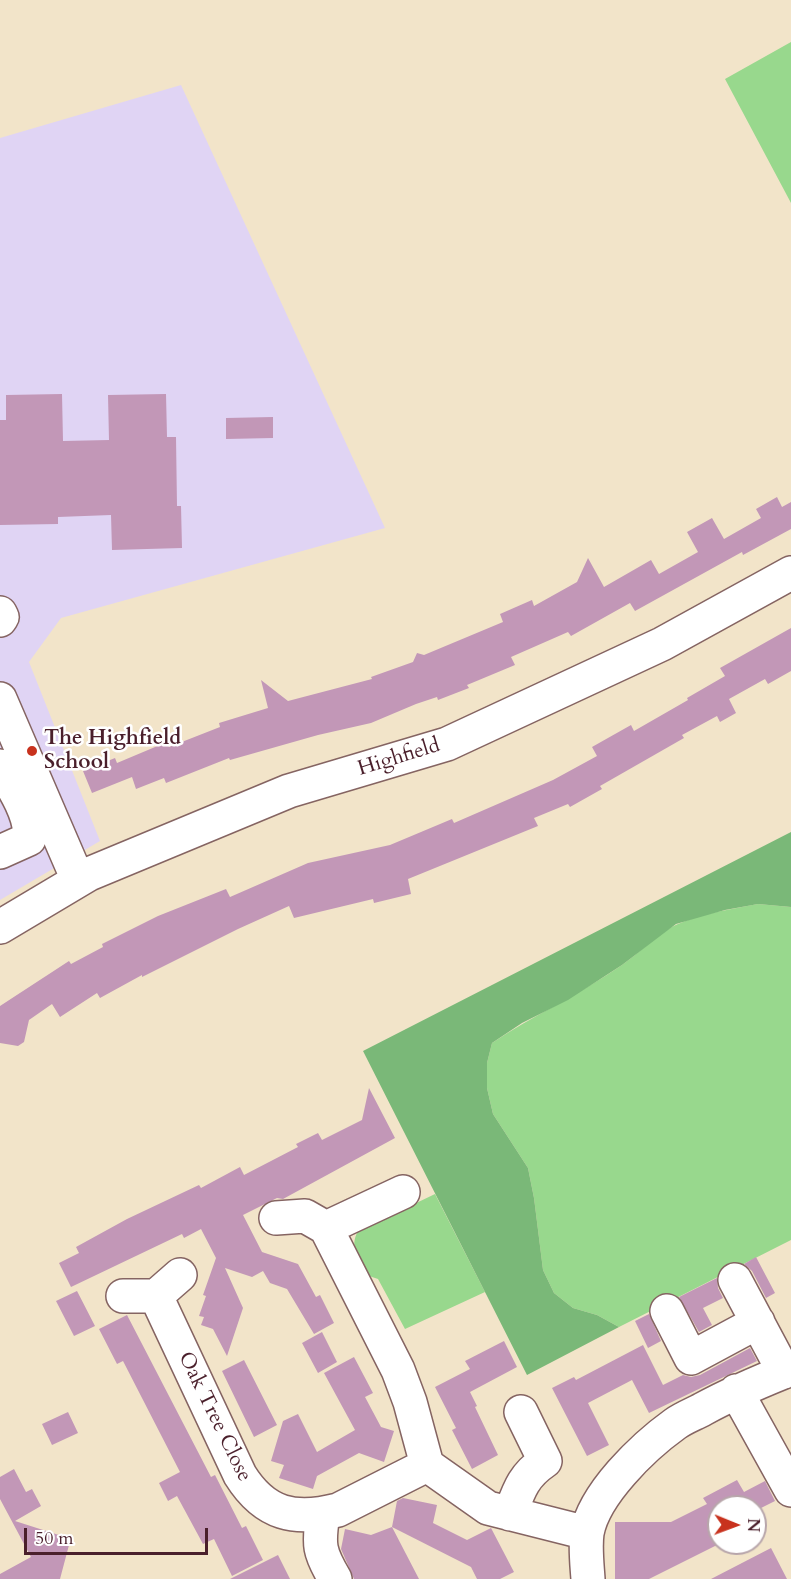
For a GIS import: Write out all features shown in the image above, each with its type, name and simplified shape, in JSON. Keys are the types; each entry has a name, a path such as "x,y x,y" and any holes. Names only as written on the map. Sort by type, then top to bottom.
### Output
{"street":[{"name":"Highfield","path":"0,927 78,880 289,791 447,744 662,644 791,573"},
{"path":"0,613 2,616 0,620"},
{"path":"2,710 78,880"},
{"path":"0,766 13,785 31,828 29,839 0,852"},
{"path":"326,1228 403,1191"},
{"path":"276,1218 304,1216 326,1228 398,1370 410,1402 427,1465 488,1508 587,1533"},
{"path":"123,1296 156,1296 180,1275"},
{"path":"588,1579 587,1533 594,1512 611,1484 630,1463 675,1424 736,1391 788,1371 735,1280"},
{"name":"Oak Tree Close","path":"156,1296 240,1475 262,1503 276,1510 300,1515 323,1514 339,1510 427,1465"},
{"path":"667,1311 691,1358 758,1322"},
{"path":"736,1391 791,1490"},
{"path":"510,1514 522,1483 531,1471 545,1461 521,1412"},
{"path":"323,1514 320,1535 322,1556 335,1579"}],"shaded area":[{"path":"181,85 385,528 61,618 29,662 100,841 0,900 0,138"}],"green space":[{"path":"791,42 791,203 725,79"},
{"path":"791,832 791,907 758,904 725,910 676,924 622,965 568,1000 522,1023 492,1043 487,1063 487,1088 493,1114 528,1168 543,1270 554,1293 573,1308 597,1315 619,1327 527,1375 363,1051"},
{"path":"758,904 791,907 791,1240 619,1327 597,1315 573,1308 554,1293 543,1270 528,1168 493,1114 487,1088 487,1063 492,1043 606,976 671,927 707,914"},
{"path":"435,1194 485,1292 405,1329 378,1279 366,1275 354,1248 355,1237 358,1231"}],"building":[{"path":"62,394 63,441 109,440 108,395 166,394 167,437 176,437 177,506 181,506 182,548 112,550 111,515 58,517 58,524 0,525 0,420 6,420 6,395"},
{"path":"273,417 273,438 226,439 226,418"},
{"path":"777,497 782,507 791,502 791,529 743,555 742,552 635,611 630,603 571,636 568,632 511,657 515,665 467,685 469,688 438,700 437,697 416,704 371,723 318,735 230,760 229,758 166,783 164,778 136,789 132,777 92,793 83,771 115,758 117,763 167,742 169,747 220,727 219,723 268,708 261,680 288,701 372,679 371,677 413,662 417,653 424,655 503,622 500,614 532,600 534,606 577,582 588,558 604,587 651,560 659,574 698,552 687,532 712,518 724,539 761,518 756,509"},
{"path":"791,628 791,671 768,684 765,679 729,699 736,713 720,722 717,716 682,735 684,738 600,786 602,789 570,807 568,804 534,818 538,826 408,879 411,894 374,903 373,899 294,918 289,906 142,977 142,975 100,998 97,993 60,1017 52,1004 29,1020 24,1042 18,1046 0,1043 0,1006 69,961 71,964 103,947 102,944 158,916 226,889 230,897 308,863 390,845 452,819 454,823 553,780 597,756 592,747 631,725 634,731 688,700 687,698 725,676 720,668"},
{"path":"369,1088 395,1138 283,1199 277,1198 243,1215 262,1252 298,1264 316,1297 320,1295 334,1323 314,1334 287,1289 270,1283 263,1271 252,1277 225,1268 243,1308 227,1356 213,1329 201,1325 204,1317 199,1316 206,1296 203,1295 216,1258 201,1229 184,1238 182,1234 71,1287 59,1263 79,1253 76,1247 127,1219 199,1185 201,1188 240,1167 244,1175 298,1147 296,1144 318,1133 322,1140 362,1120"},
{"path":"756,1257 775,1293 766,1298 752,1271 744,1264"},
{"path":"717,1278 718,1288 723,1298 703,1308 712,1325 699,1332 679,1297"},
{"path":"77,1291 95,1326 74,1336 56,1301"},
{"path":"649,1314 661,1341 648,1348 635,1321"},
{"path":"127,1315 211,1477 215,1475 242,1528 246,1526 263,1560 232,1576 214,1539 203,1544 177,1496 168,1501 159,1483 180,1472 123,1361 117,1364 99,1329"},
{"path":"322,1332 337,1362 318,1373 302,1343"},
{"path":"504,1341 517,1367 470,1392 498,1455 472,1469 452,1430 456,1428 435,1387 470,1369 465,1361"},
{"path":"643,1345 663,1385 683,1375 691,1377 700,1375 750,1348 757,1361 649,1413 632,1380 588,1403 609,1445 587,1456 552,1388 574,1377 576,1380"},
{"path":"354,1357 373,1393 365,1397 381,1427 394,1431 384,1462 359,1453 317,1476 313,1489 279,1478 284,1465 271,1461 283,1421 298,1414 317,1452 355,1430 324,1373"},
{"path":"244,1360 277,1425 254,1437 222,1371"},
{"path":"68,1412 78,1433 52,1445 42,1424"},
{"path":"14,1469 26,1492 32,1489 41,1506 15,1521 65,1537 69,1545 60,1579 0,1579 0,1574 31,1557 0,1499 0,1477"},
{"path":"737,1480 744,1492 765,1481 775,1501 767,1505 767,1495 709,1495"},
{"path":"403,1498 437,1505 433,1523 467,1540 491,1528 514,1572 500,1579 477,1579 471,1567 392,1527 397,1501"},
{"path":"707,1504 707,1550 649,1579 615,1579 615,1522 671,1522"},
{"path":"392,1527 419,1579 354,1579 341,1549 345,1529 371,1535"},
{"path":"771,1548 787,1579 711,1579 757,1555 767,1555 767,1550"},
{"path":"278,1555 290,1579 230,1579"}],"place":[{"name":"The Highfield School","path":"32,751"}]}
